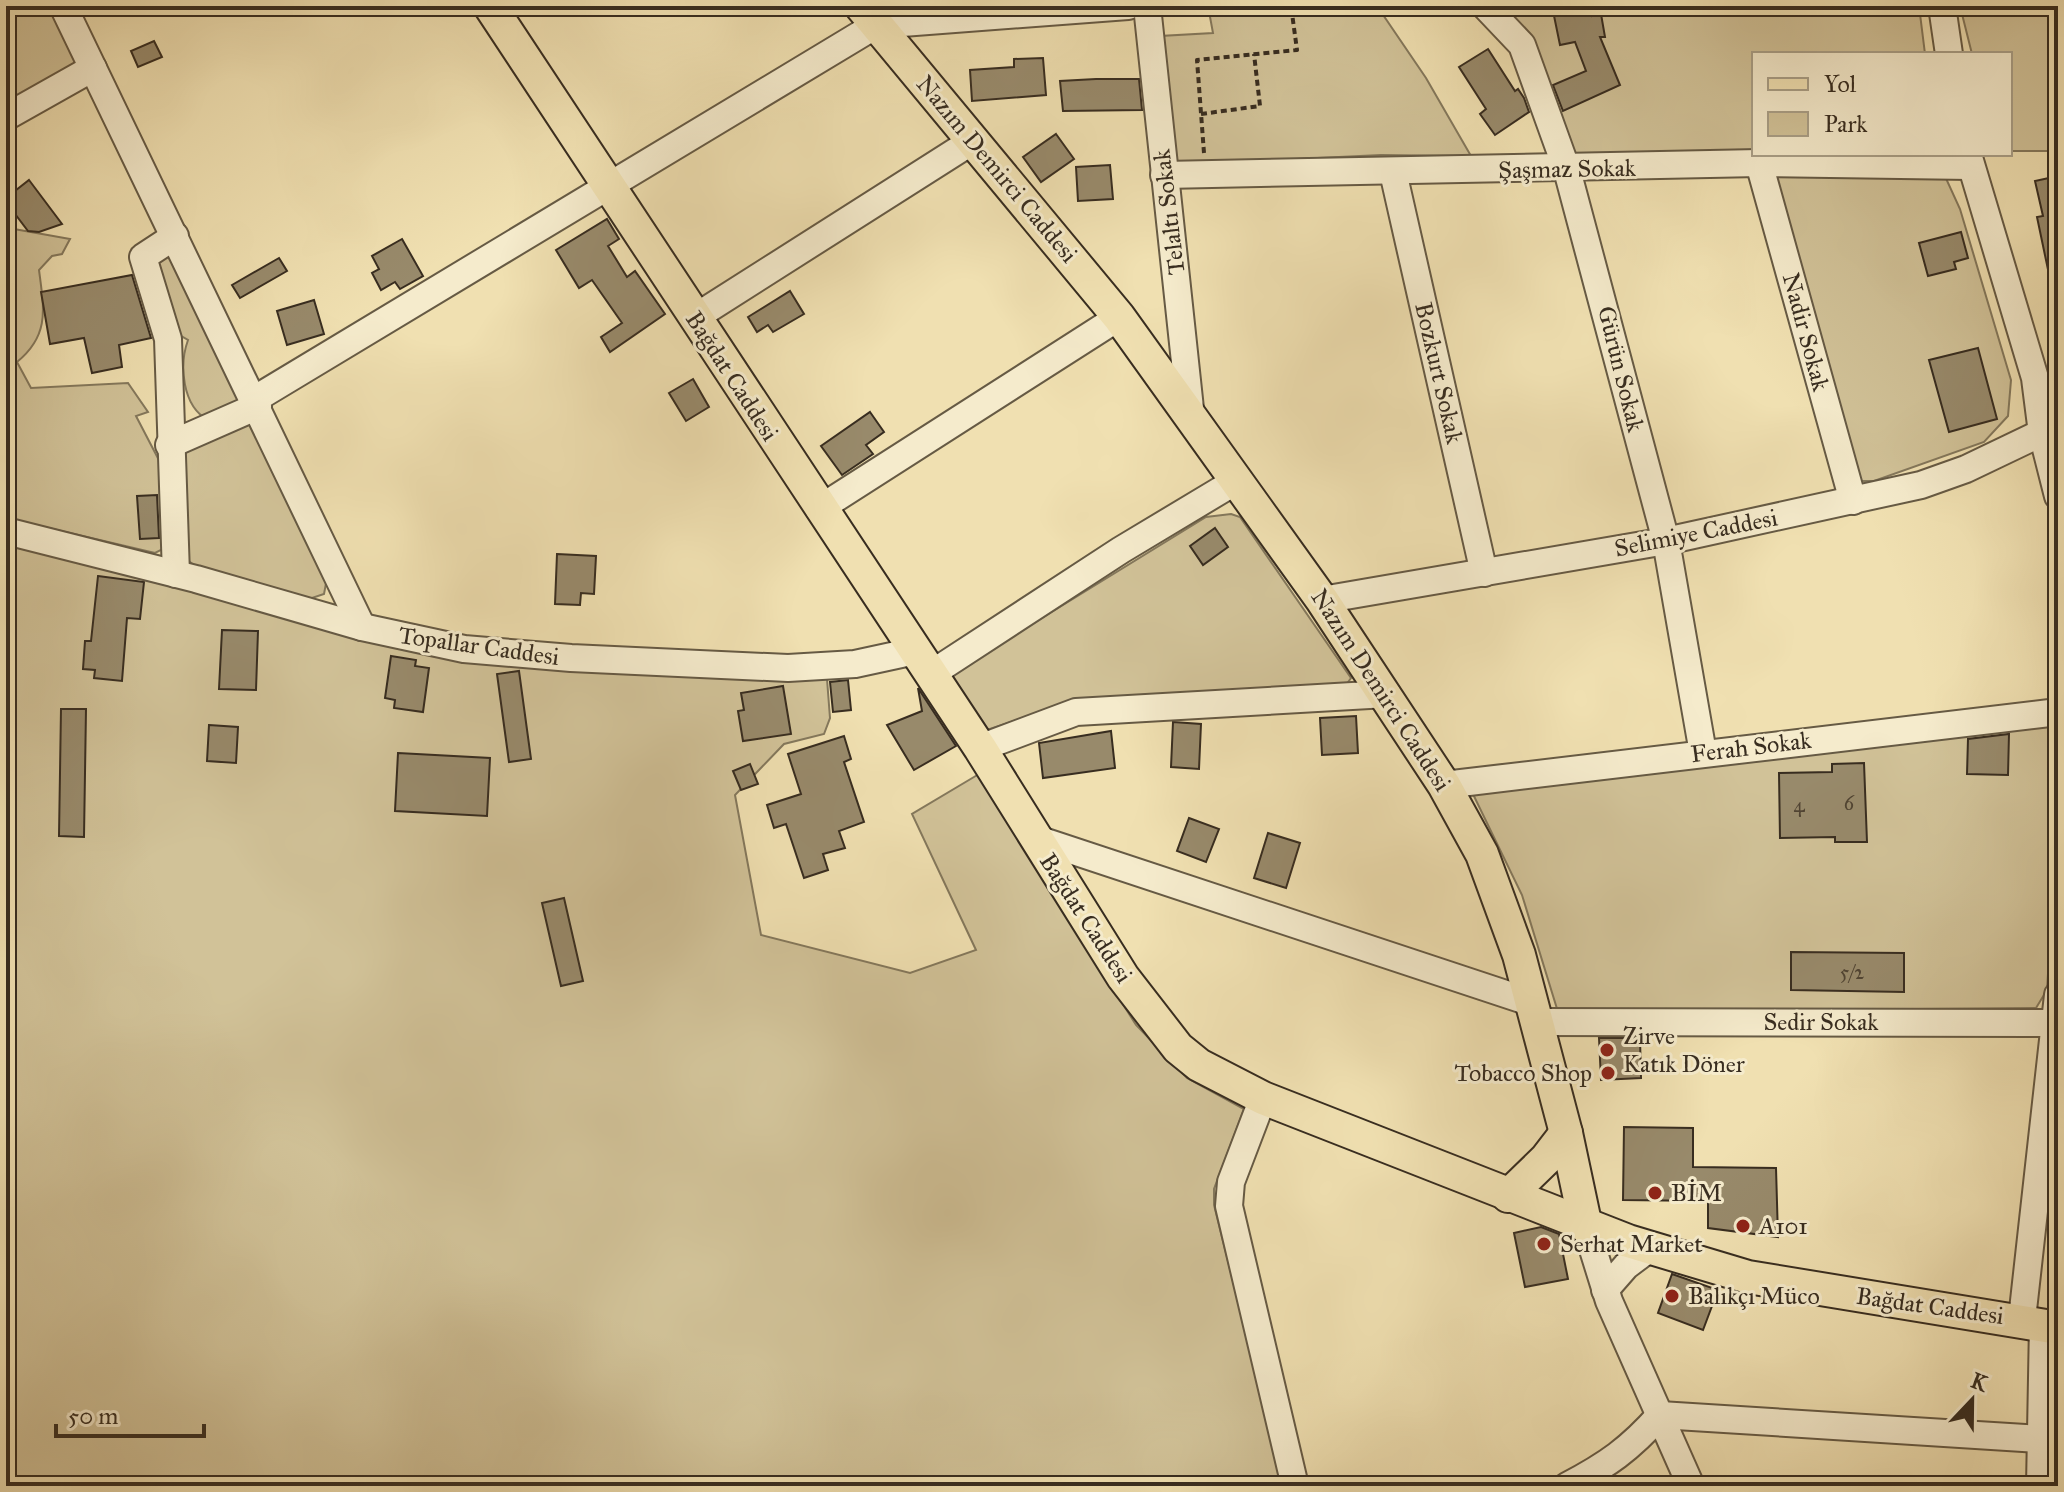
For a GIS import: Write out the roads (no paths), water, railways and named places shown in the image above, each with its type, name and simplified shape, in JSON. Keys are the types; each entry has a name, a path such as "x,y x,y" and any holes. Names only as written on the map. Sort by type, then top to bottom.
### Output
{"main road":[{"name":"Bağdat Caddesi","path":"490,6 819,509 980,748 1123,977 1178,1048 1199,1065 1263,1098 1586,1227 1650,1248 1790,1286 2041,1324"},
{"name":"Nazım Demirci Caddesi","path":"868,16 1119,317 1322,600 1387,694 1444,785 1482,854 1506,917 1535,1012 1586,1227"},
{"path":"1508,1196 1546,1159 1566,1133"}],"street":[{"path":"63,6 362,627"},
{"path":"169,445 256,402 608,188 868,16 1128,6"},
{"name":"Telaltı Sokak","path":"1147,6 1191,418"},
{"name":"Gürün Sokak","path":"1485,6 1522,45 1567,170 1666,541 1703,753"},
{"path":"1942,6 1949,52"},
{"path":"6,117 93,68"},
{"path":"694,318 974,140"},
{"path":"1969,160 2050,429 2058,496"},
{"name":"Şaşmaz Sokak","path":"1164,175 1567,170 1969,160"},
{"name":"Nadir Sokak","path":"1759,163 1853,501"},
{"name":"Bozkurt Sokak","path":"1393,172 1484,573"},
{"path":"175,236 143,257 168,339 169,445 176,574"},
{"path":"819,509 1119,317"},
{"name":"Selimiye Caddesi","path":"1322,600 1666,541 1853,501 1951,475 2050,429"},
{"path":"923,663 1236,481"},
{"name":"Topallar Caddesi","path":"6,531 176,574 362,627 464,649 618,661 788,668 923,663"},
{"path":"980,748 1076,712 1387,694"},
{"name":"Ferah Sokak","path":"1444,785 2058,712"},
{"name":"Sedir Sokak","path":"1034,838 1535,1012 2055,1023"},
{"path":"2040,1486 2041,1324 2058,995"},
{"path":"1263,1098 1231,1182 1229,1206 1295,1486"},
{"name":"Nazım Demirci Caddesi","path":"1586,1227 1605,1290 1691,1486"},
{"path":"1605,1290 1626,1266 1650,1248"},
{"path":"1567,1486 1613,1462 1637,1442 1660,1415 2040,1439"}],"place":[{"name":"Zirve Katık Döner","path":"1607,1050"},
{"name":"Tobacco Shop","path":"1608,1073"},
{"name":"BİM","path":"1655,1193"},
{"name":"A101","path":"1743,1226"},
{"name":"Serhat Market","path":"1544,1244"},
{"name":"Balıkçı Müco","path":"1672,1296"}]}
